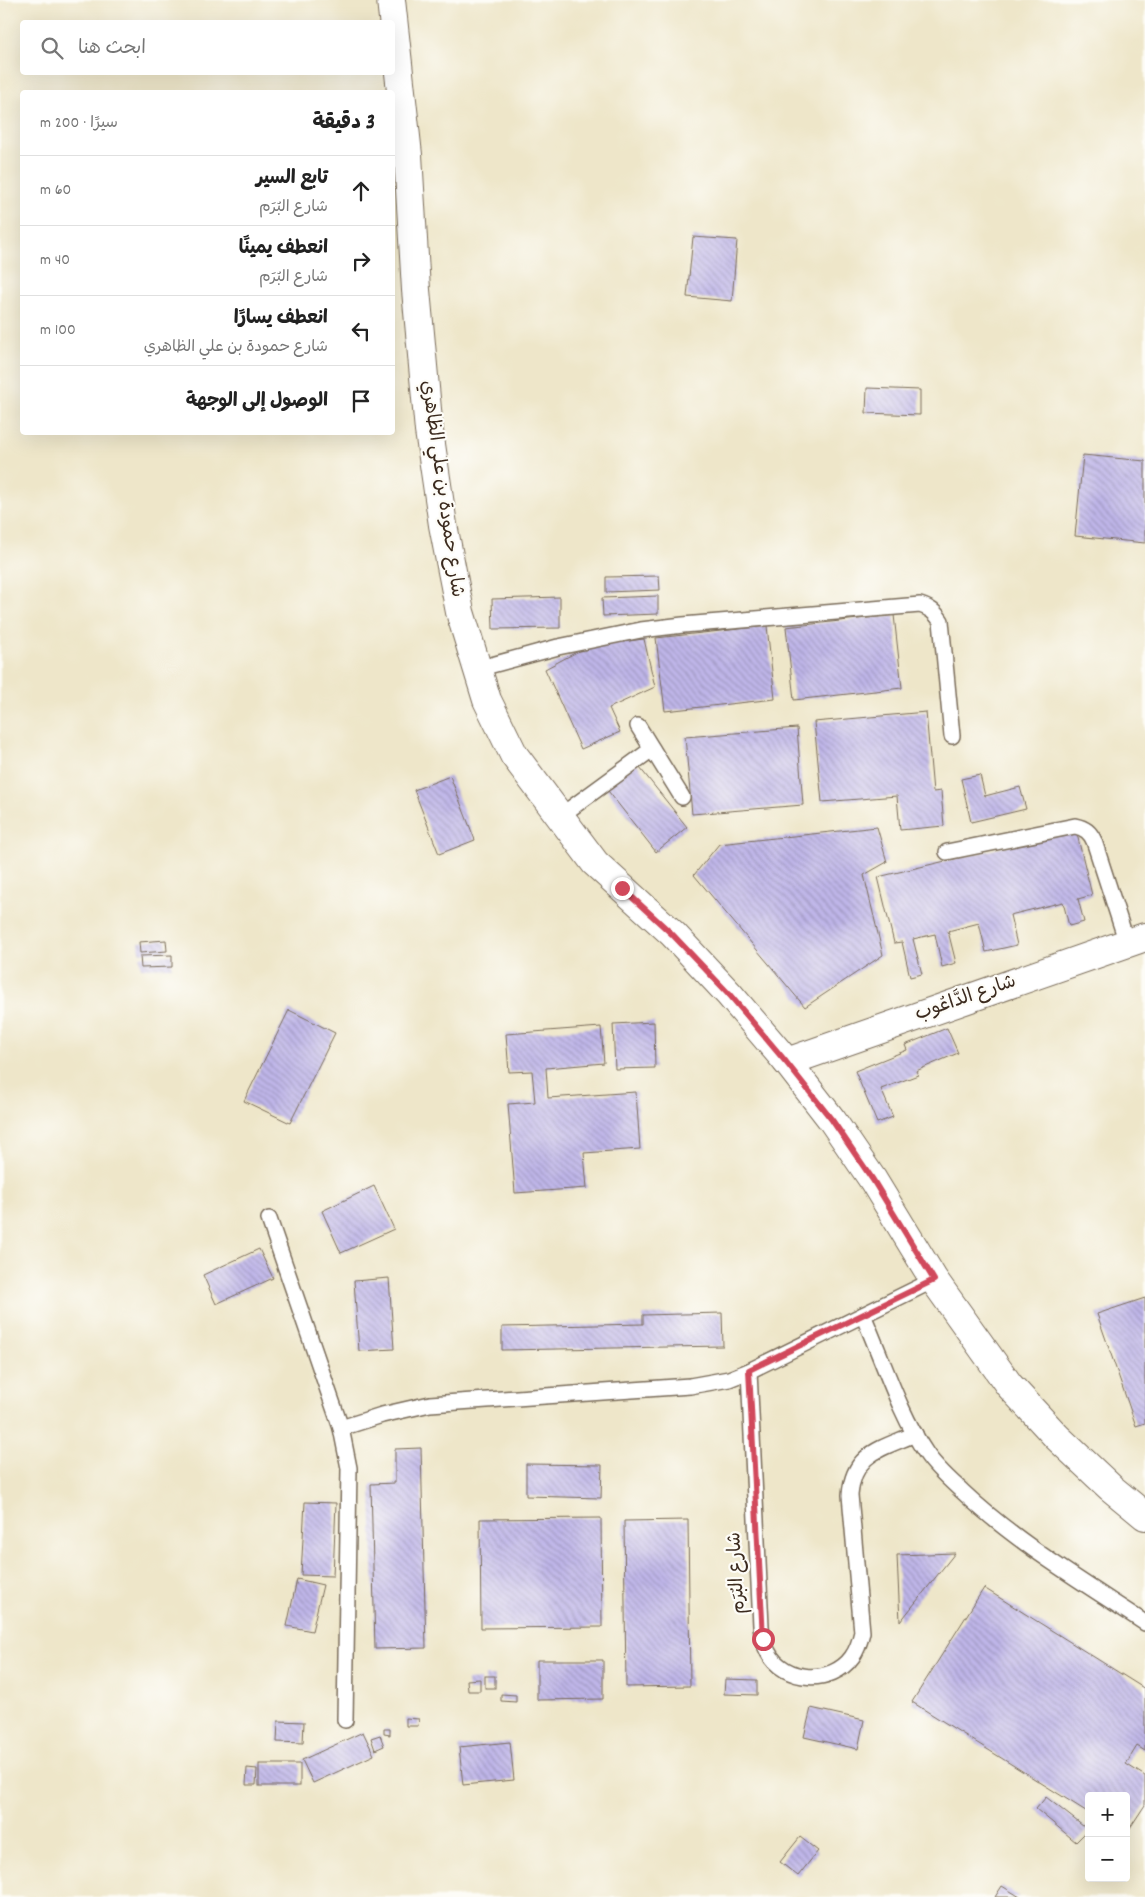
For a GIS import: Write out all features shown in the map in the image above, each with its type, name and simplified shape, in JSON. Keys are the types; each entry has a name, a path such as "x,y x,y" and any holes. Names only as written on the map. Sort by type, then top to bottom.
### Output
{"street":[{"name":"شارع حمودة بن علي الظاهري","path":"391,0 393,20"},
{"name":"شارع حمودة بن علي الظاهري","path":"395,36 408,155 416,290 429,431 443,524 460,612 477,668 487,700 514,755 595,863 672,934 729,994 832,1120 873,1180 934,1280 1009,1385 1057,1438 1110,1488 1145,1516"},
{"name":"شارع الدَّاعُوب","path":"786,1062 1136,940"}],"lane":[{"path":"477,668 558,647 641,630 920,605 929,607 941,621 952,736"},
{"path":"638,726 682,797"},
{"path":"559,817 652,749"},
{"path":"947,852 1066,827 1075,826 1083,828 1091,834 1136,940"},
{"path":"269,1219 341,1428 349,1468 345,1720"},
{"path":"341,1428 382,1415 430,1404 690,1386 729,1378 934,1280"},
{"path":"863,1315 915,1434 926,1454 942,1472 1003,1527 1043,1556 1145,1623"},
{"name":"شارع البُرَم","path":"749,1370 761,1626 768,1653 777,1664 788,1672 802,1677 816,1677 829,1674 842,1668 852,1658 859,1646 862,1632 850,1495 851,1482 856,1469 866,1457 915,1434"}],"building":[{"path":"693,237 737,240 732,301 687,297"},
{"path":"867,388 920,390 920,415 866,413"},
{"path":"1083,455 1145,461 1145,543 1075,536"},
{"path":"659,576 660,590 606,592 606,577"},
{"path":"658,596 658,614 603,616 602,598"},
{"path":"560,597 560,628 493,629 492,599"},
{"path":"894,615 902,688 794,700 786,627"},
{"path":"767,626 775,699 665,711 656,638"},
{"path":"644,639 655,687 609,708 620,732 581,749 545,669 588,646"},
{"path":"926,712 933,792 941,791 944,826 900,830 897,796 822,802 814,722"},
{"path":"797,728 803,805 692,814 685,737"},
{"path":"636,763 687,827 656,852 605,787"},
{"path":"980,775 985,796 1020,787 1026,809 971,822 961,779"},
{"path":"450,776 475,840 439,854 414,790"},
{"path":"877,827 887,862 864,875 883,955 805,1007 694,875 719,844"},
{"path":"1076,830 1092,895 1078,899 1084,922 1069,926 1063,902 1010,915 1017,945 986,952 979,923 948,931 956,963 942,967 935,934 913,939 922,974 910,977 902,942 894,943 878,877"},
{"path":"166,940 167,951 140,953 139,942"},
{"path":"172,955 172,967 141,968 140,956"},
{"path":"289,1010 335,1033 290,1123 244,1101"},
{"path":"654,1022 655,1068 615,1069 613,1024"},
{"path":"601,1027 604,1063 546,1068 548,1098 636,1092 640,1149 584,1153 587,1188 515,1193 508,1104 535,1102 532,1071 509,1072 506,1034"},
{"path":"947,1028 958,1053 916,1071 918,1075 881,1089 893,1117 877,1123 855,1071 907,1050 905,1045"},
{"path":"374,1186 394,1229 341,1253 322,1211"},
{"path":"259,1249 273,1278 216,1304 203,1275"},
{"path":"389,1278 394,1349 359,1351 354,1281"},
{"path":"1145,1298 1145,1423 1136,1426 1097,1314"},
{"path":"722,1313 723,1346 502,1350 502,1327 643,1324 643,1315"},
{"path":"421,1448 426,1648 375,1649 371,1484 395,1483 395,1449"},
{"path":"526,1464 602,1465 601,1498 526,1496"},
{"path":"305,1502 336,1503 333,1576 301,1575"},
{"path":"601,1518 602,1627 481,1628 480,1519"},
{"path":"688,1520 690,1686 626,1687 624,1521"},
{"path":"955,1553 900,1622 897,1555"},
{"path":"297,1579 323,1585 312,1631 287,1626"},
{"path":"984,1588 1145,1689 1145,1751 1137,1746 1126,1764 1145,1776 1145,1805 1130,1828 1130,1792 1085,1792 1085,1810 912,1702"},
{"path":"537,1660 603,1660 603,1699 537,1700"},
{"path":"485,1676 495,1676 495,1688 485,1688"},
{"path":"480,1679 480,1691 468,1691 467,1680"},
{"path":"725,1679 757,1680 757,1695 724,1694"},
{"path":"501,1694 516,1695 516,1702 501,1701"},
{"path":"811,1708 864,1720 858,1749 804,1737"},
{"path":"406,1718 419,1719 418,1726 406,1726"},
{"path":"278,1721 304,1722 303,1743 277,1742"},
{"path":"384,1729 390,1729 390,1735 384,1734"},
{"path":"363,1732 374,1755 313,1783 302,1760"},
{"path":"380,1735 384,1746 375,1750 371,1738"},
{"path":"510,1742 514,1780 463,1785 459,1747"},
{"path":"259,1764 300,1764 300,1786 259,1786"},
{"path":"247,1768 257,1769 256,1785 246,1785"},
{"path":"1046,1797 1085,1828 1085,1833 1076,1842 1036,1809"},
{"path":"800,1837 818,1851 798,1876 780,1862"},
{"path":"1002,1886 1020,1897 995,1897"}],"route":[{"path":"622,888 672,934 729,994 786,1062 832,1120 873,1180 934,1280 749,1370 763,1639"}]}
